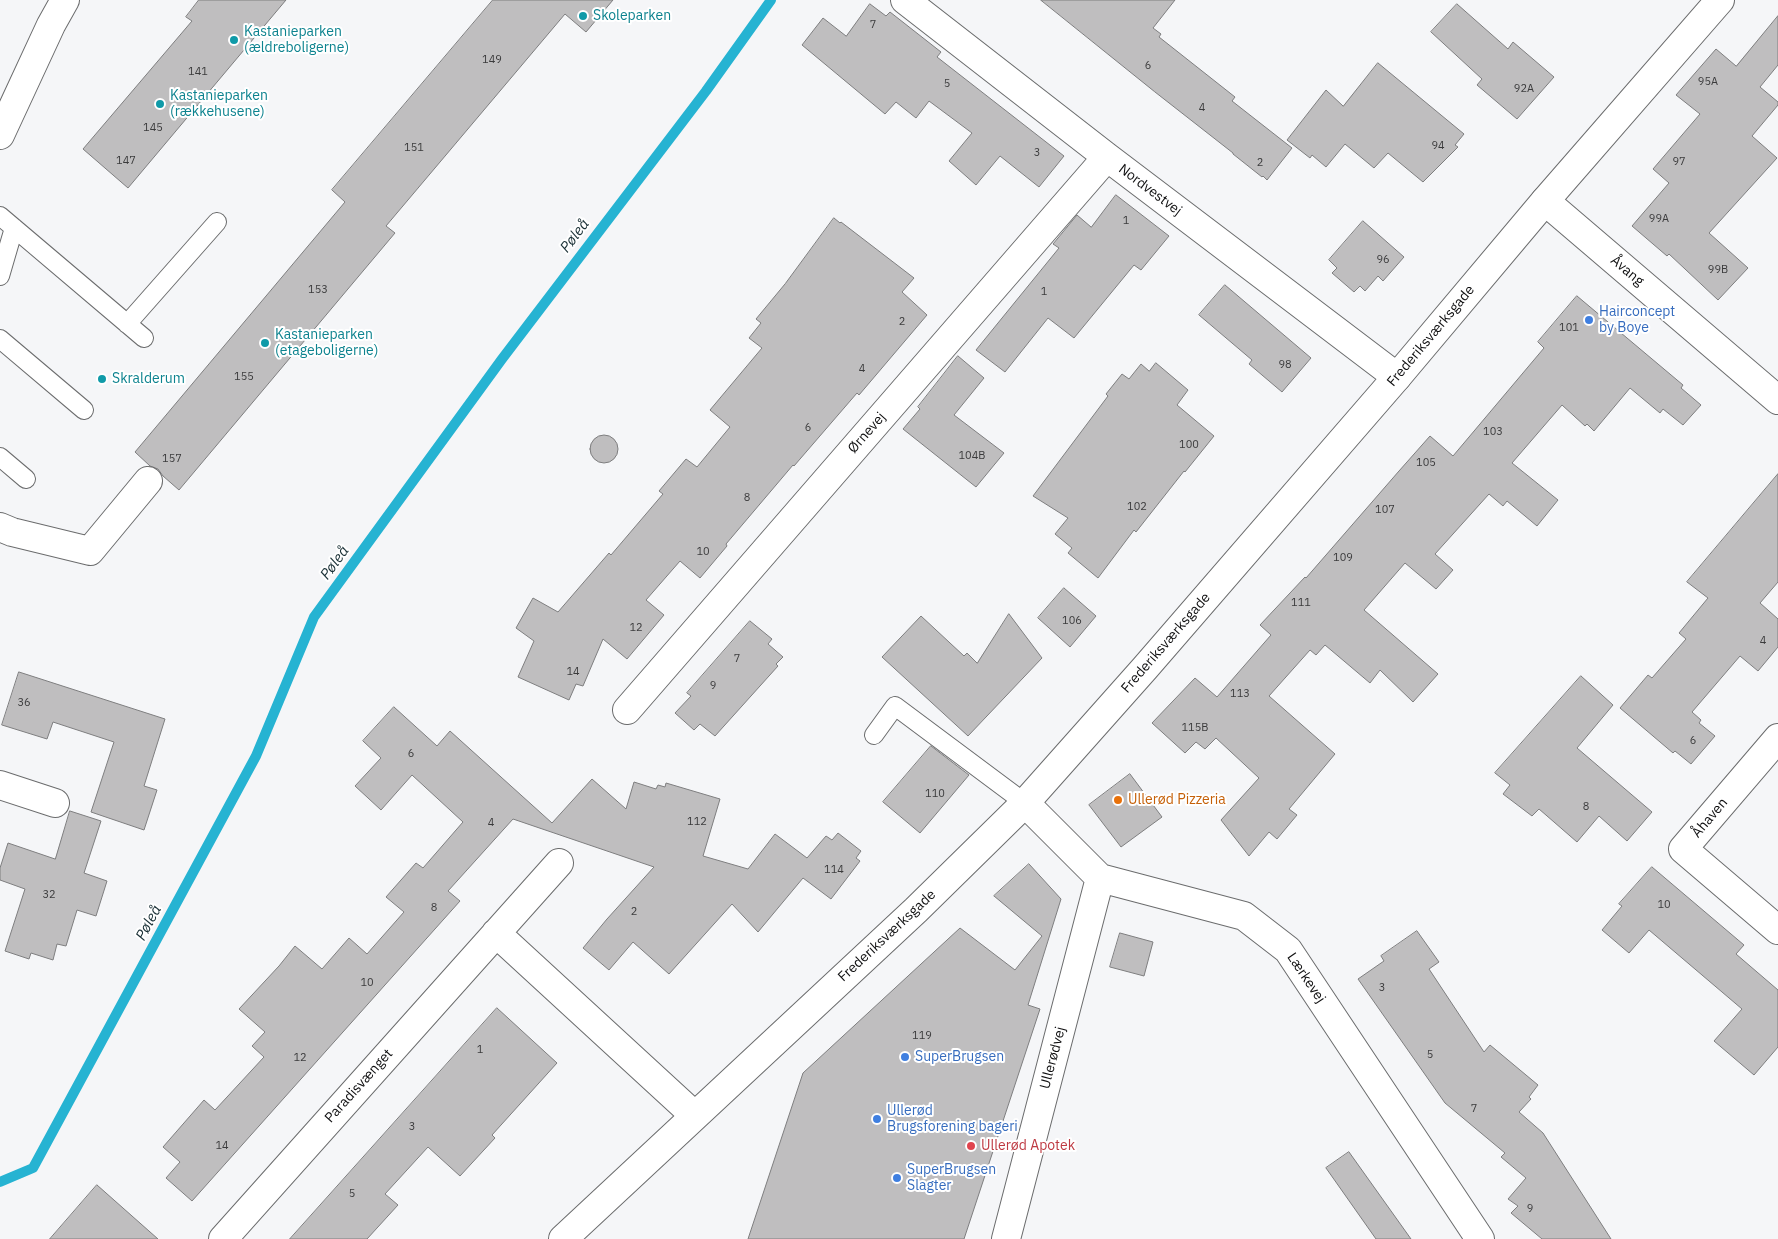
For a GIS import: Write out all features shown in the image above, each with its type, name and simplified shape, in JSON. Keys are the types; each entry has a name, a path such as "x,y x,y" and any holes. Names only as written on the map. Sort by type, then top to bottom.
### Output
{"street":[{"path":"0,135 51,25 65,0"},
{"name":"Nordvestvej","path":"905,0 1107,157 1397,377"},
{"name":"Frederiksværksgade","path":"563,1239 916,910 1025,802 1145,668 1397,377 1545,201 1720,0"},
{"name":"Ørnevej","path":"627,710 1107,157"},
{"name":"Åvang","path":"1545,201 1778,400"},
{"path":"0,527 12,532 90,551 148,482"},
{"name":"Åhaven","path":"1778,738 1683,849 1778,930"},
{"path":"0,785 55,803"},
{"path":"1025,802 1100,878"},
{"name":"Paradisvænget","path":"223,1239 559,863"},
{"name":"Lærkevej","path":"1100,878 1244,916 1288,950 1475,1237"},
{"name":"Ullerødvej","path":"1006,1239 1100,878"},
{"path":"496,933 694,1115"}],"lane":[{"path":"0,216 144,338"},
{"path":"127,324 218,222"},
{"path":"0,276 14,228"},
{"path":"0,338 84,410"},
{"path":"0,457 26,479"},
{"path":"874,735 895,706 1025,802"}],"building":[{"name":"Kastanieparken (rækkehusene)","path":"199,0 286,0 128,188 83,149 192,21 186,17"},
{"name":"Kastanieparken (etageboligerne)","path":"493,0 613,0 586,32 565,14 386,226 395,233 179,490 158,469 150,466 135,452 345,202 332,190"},
{"path":"1041,0 1175,0 1153,28 1161,34 1159,37 1235,97 1232,101 1292,148 1267,180"},
{"path":"870,4 886,16 890,12 941,52 937,57 1064,156 1039,187 1000,156 976,185 949,161 972,133 929,101 916,118 896,102 885,114 802,45 823,18 846,36"},
{"path":"1457,4 1508,49 1513,42 1554,77 1517,119 1477,85 1482,79 1431,32"},
{"path":"1778,16 1778,65 1760,87 1778,102 1778,105 1752,136 1777,158 1709,233 1748,268 1718,300 1669,254 1667,256 1632,226 1669,183 1653,169 1700,114 1676,95 1716,49 1736,66"},
{"path":"1378,63 1464,134 1455,145 1458,147 1423,182 1388,153 1374,168 1345,144 1326,167 1312,155 1310,158 1287,140 1326,90 1343,106"},
{"path":"1116,195 1169,236 1141,270 1134,265 1074,338 1048,318 1005,372 976,350 1059,248 1053,244 1077,215 1091,227"},
{"path":"834,218 914,278 902,292 927,315 859,395 857,393 793,465 726,544 727,546 700,578 680,561 646,600 664,615 627,659 603,639 583,686 576,684 569,700 518,677 534,641 516,628 533,598 558,612 609,553 611,555 663,494 659,491 686,459 697,467 730,427 710,410 762,348 749,338 761,323 756,319 785,284"},
{"path":"1363,221 1404,257 1383,281 1378,276 1365,291 1360,286 1354,292 1332,273 1337,268 1329,260"},
{"path":"1225,285 1311,358 1282,392 1249,364 1252,360 1199,315"},
{"path":"1577,296 1683,385 1681,388 1701,405 1683,425 1663,409 1660,413 1630,388 1594,431 1587,424 1585,426 1562,405 1512,463 1558,500 1537,526 1507,501 1503,506 1489,494 1435,554 1453,570 1436,589 1405,563 1364,610 1438,674 1413,702 1380,670 1370,683 1325,645 1316,655 1310,650 1269,696 1335,754 1289,809 1297,815 1277,839 1269,832 1249,856 1221,820 1259,778 1216,738 1205,749 1196,742 1185,753 1152,723 1195,678 1217,697 1271,635 1260,625 1306,578 1430,436 1453,456 1544,348 1538,342"},
{"path":"958,356 984,378 954,415 1004,453 976,487 903,429 920,409 918,407"},
{"path":"1156,363 1188,390 1177,405 1214,436 1136,532 1134,530 1098,578 1068,553 1072,548 1055,534 1068,518 1033,496 1108,396 1106,394 1122,374 1129,379 1141,364 1149,371"},
{"path":"604,435 614,439 618,449 614,459 604,463 594,459 590,449 594,439"},
{"path":"1778,474 1778,582 1760,603 1778,619 1778,647 1758,671 1740,656 1692,712 1701,720 1699,723 1715,736 1691,764 1675,751 1673,753 1620,708 1648,675 1652,678 1686,639 1679,633 1708,598 1687,582"},
{"path":"1064,588 1096,616 1070,647 1038,618"},
{"path":"1009,614 1042,658 968,736 882,657 921,616 964,656 967,653 977,663"},
{"path":"750,621 772,639 768,644 783,657 776,664 778,666 715,736 700,724 694,730 675,713 691,696 687,693"},
{"path":"19,672 165,719 144,786 157,790 144,830 91,812 114,742 53,722 47,739 2,725"},
{"path":"1581,676 1613,705 1577,748 1652,812 1627,841 1599,816 1577,842 1539,809 1532,816 1503,794 1510,785 1495,773"},
{"path":"394,707 437,746 450,731 552,823 592,779 626,809 634,782 656,789 658,785 665,787 666,783 720,799 703,856 748,869 775,834 807,858 826,836 832,840 838,833 861,851 856,858 860,861 831,899 803,878 758,932 732,904 669,974 633,942 609,970 583,948 654,867 513,819 448,891 460,901 192,1201 166,1178 180,1162 163,1147 204,1100 215,1110 264,1057 252,1046 265,1032 239,1009 295,946 322,969 349,938 367,954 404,912 386,897 416,863 423,868 463,822 412,775 381,810 355,786 381,758 363,741"},
{"path":"931,746 969,775 920,833 883,802"},
{"path":"1130,774 1162,817 1121,847 1089,805"},
{"path":"70,811 101,821 84,873 107,881 96,916 77,910 66,946 57,944 53,960 31,953 29,959 5,951 25,889 0,880 0,868 8,843 55,859"},
{"path":"1029,864 1061,899 1028,1005 1040,1009 964,1239 748,1239 803,1073 960,928 1015,970 1042,936 994,896"},
{"path":"1652,867 1744,945 1736,954 1778,990 1778,1047 1754,1075 1714,1041 1742,1009 1649,930 1629,953 1602,930 1622,906 1619,904"},
{"path":"1417,931 1439,962 1429,969 1484,1052 1490,1045 1538,1085 1529,1097 1531,1099 1519,1112 1543,1133 1611,1239 1542,1239 1511,1213 1518,1206 1508,1199 1526,1178 1501,1157 1505,1153 1445,1103 1358,979 1384,961 1381,956"},
{"path":"1120,933 1153,942 1144,976 1110,967"},
{"path":"497,1008 557,1063 492,1135 495,1138 460,1176 428,1147 385,1194 398,1205 367,1239 290,1239"},
{"path":"1349,1152 1411,1239 1376,1239 1326,1168"},
{"path":"97,1185 158,1239 50,1239"}],"waterway":[{"name":"Pøleå","path":"0,1182 33,1168 256,756 314,617 502,359 706,91 771,0"}],"place":[{"name":"Skoleparken","path":"583,16"},
{"name":"Kastanieparken (ældreboligerne)","path":"234,40"},
{"name":"Kastanieparken (rækkehusene)","path":"160,104"},
{"name":"Hairconcept by Boye","path":"1589,320"},
{"name":"Kastanieparken (etageboligerne)","path":"265,343"},
{"name":"Skralderum","path":"102,379"},
{"name":"Ullerød Pizzeria","path":"1118,800"},
{"name":"SuperBrugsen","path":"905,1057"},
{"name":"Ullerød Brugsforening bageri","path":"877,1119"},
{"name":"Ullerød Apotek","path":"971,1146"},
{"name":"SuperBrugsen Slagter","path":"897,1178"}]}
